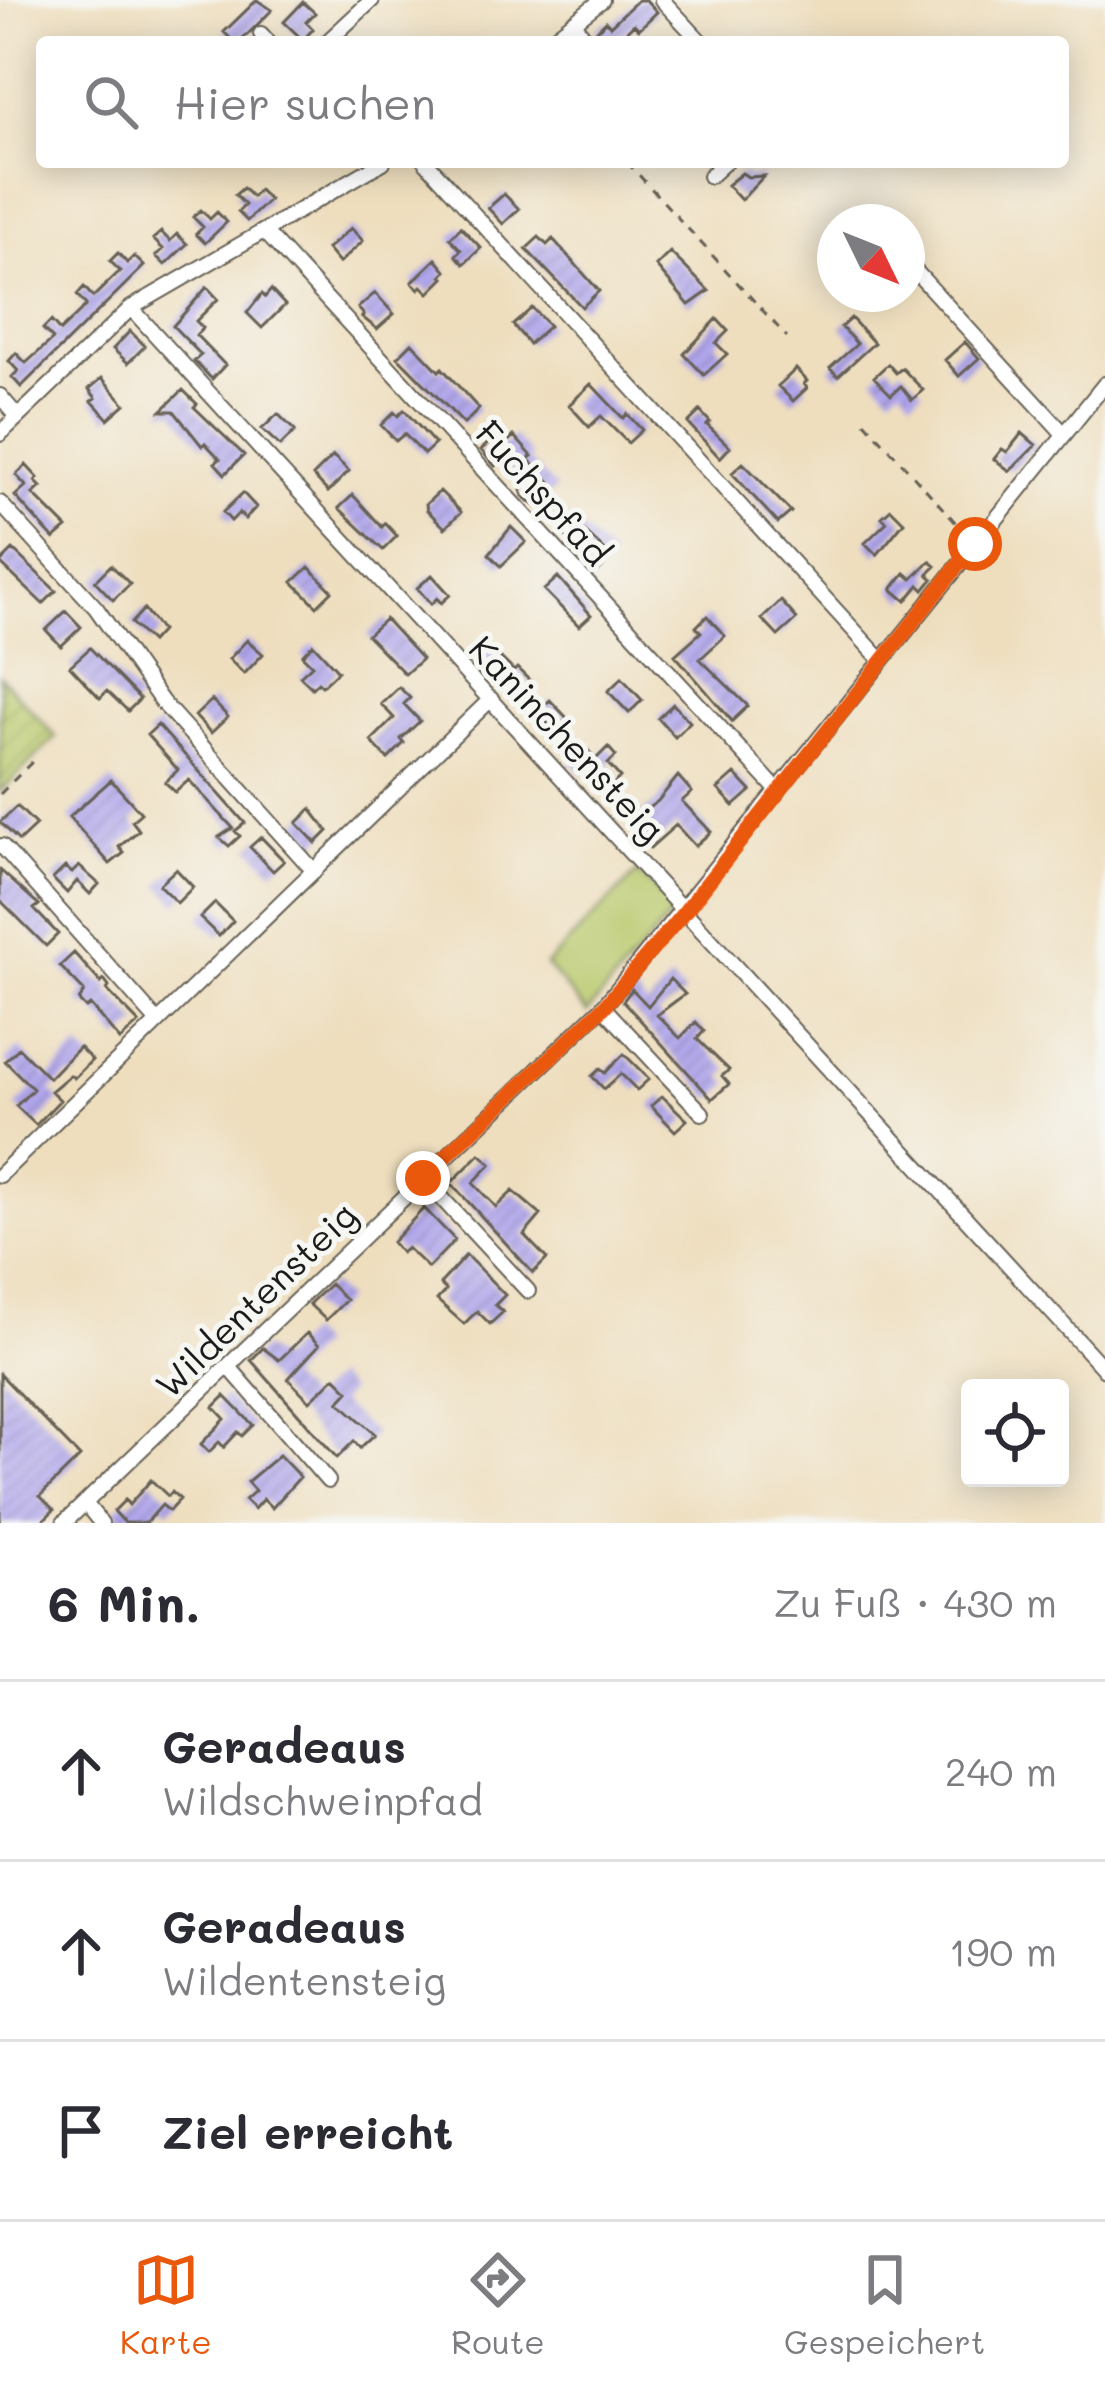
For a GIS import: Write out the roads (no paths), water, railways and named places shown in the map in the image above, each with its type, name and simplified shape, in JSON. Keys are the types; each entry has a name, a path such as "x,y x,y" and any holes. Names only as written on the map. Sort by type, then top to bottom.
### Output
{"street":[{"path":"333,36 372,0"},
{"path":"556,36 602,0"},
{"path":"662,0 695,36"},
{"path":"572,23 584,36"},
{"path":"0,434 131,308 372,168"},
{"path":"431,168 882,662"},
{"path":"710,176 719,168"},
{"name":"Fuchspfad","path":"266,232 778,791"},
{"path":"925,282 1064,434"},
{"name":"Kaninchensteig","path":"131,308 1105,1370"},
{"name":"Wildentensteig","path":"64,1523 604,1007 1105,384"},
{"path":"0,396 17,417"},
{"path":"0,502 96,608 162,702 314,871"},
{"path":"0,1175 490,699"},
{"path":"2,846 158,1022"},
{"path":"604,1007 702,1113"},
{"path":"423,1178 528,1291"},
{"path":"229,1366 328,1481"},
{"path":"85,1503 101,1523"}]}
